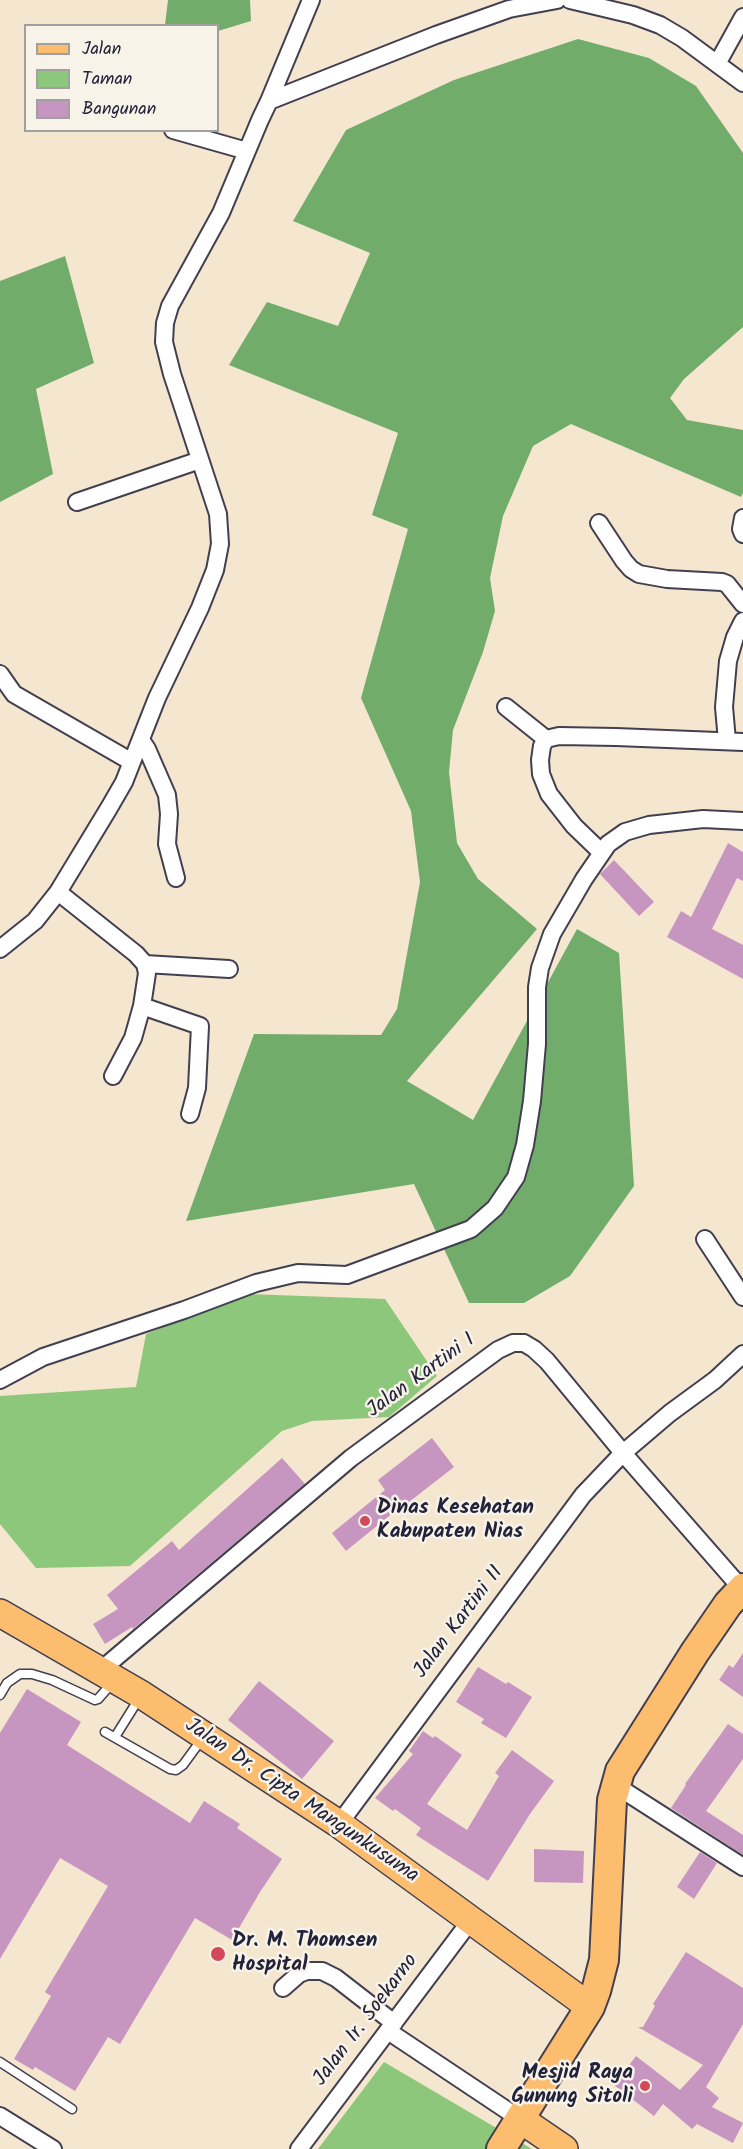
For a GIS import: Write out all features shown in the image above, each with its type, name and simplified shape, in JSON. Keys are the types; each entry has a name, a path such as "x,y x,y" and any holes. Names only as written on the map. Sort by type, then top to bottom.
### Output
{"highway":[{"path":"501,2149 590,2007 604,1960 612,1800 620,1771 695,1652 742,1588"}],"main road":[{"name":"Jalan Dr. Cipta Mangunkusuma","path":"0,1613 142,1695 339,1824 590,2007"},
{"path":"519,2119 564,2149"}],"street":[{"path":"0,949 35,921 58,892 109,808 132,762 157,698 200,608 215,570 220,544 218,514 172,374 164,342 165,323 170,306 221,213 311,0"},
{"path":"269,101 509,9 557,0"},
{"path":"570,0 633,15 660,25 743,83"},
{"path":"717,64 743,17"},
{"path":"180,132 247,151"},
{"path":"77,502 200,460"},
{"path":"743,518 741,529 743,534"},
{"path":"599,523 624,561 639,574 722,582 727,584 743,604"},
{"path":"602,853 574,826 549,794 541,774 540,760 542,746 546,739 559,736 735,741 724,706 728,661 735,637 743,621"},
{"path":"0,674 14,694 132,762"},
{"path":"506,707 546,739"},
{"path":"141,740 151,756 167,795 169,814 167,844 176,878"},
{"path":"0,1380 43,1357 128,1330 256,1283 298,1273 347,1275 471,1229 495,1208 516,1177 525,1145 532,1101 537,1044 537,987 540,968 552,934 602,853 608,844 625,832 649,825 703,819 743,820"},
{"path":"58,892 136,954 145,964 147,973 142,1006 133,1038 113,1076"},
{"path":"145,964 229,969"},
{"path":"142,1006 200,1026 197,1088 190,1114"},
{"path":"705,1239 743,1297"},
{"name":"Jalan Kartini I","path":"108,1675 351,1458 498,1350 513,1344 524,1343 547,1361 623,1453 742,1588"},
{"name":"Jalan Kartini II","path":"339,1824 583,1495 623,1453 670,1413 715,1380 743,1354"},
{"path":"615,1785 743,1867"},
{"name":"Jalan Ir. Soekarno","path":"299,2149 471,1920"},
{"path":"283,1988 299,1974 307,1971 322,1971 336,1978 391,2027 519,2119"},
{"path":"0,2116 53,2149"}],"lane":[{"path":"0,1695 7,1683 20,1674 32,1674 52,1680 95,1700 98,1699 108,1675"},
{"path":"115,1737 142,1695"},
{"path":"105,1732 176,1770 183,1765 204,1736"},
{"path":"0,2062 72,2109"}],"green space":[{"path":"168,0 250,0 251,21 219,31 219,24 165,24"},
{"path":"578,39 649,58 696,86 743,153 743,327 684,379 670,398 687,420 743,430 743,493 741,497 571,424 533,446 503,516 490,578 495,611 483,652 453,730 449,772 457,843 478,879 537,929 407,1081 473,1120 577,929 619,953 634,1186 570,1276 524,1303 469,1303 414,1184 186,1221 254,1034 381,1035 397,1009 420,882 411,811 361,698 408,529 372,515 398,433 229,365 267,302 338,326 370,253 293,221 346,130 454,80"},
{"path":"65,256 94,363 36,389 53,474 0,502 0,281"},
{"path":"248,1294 385,1299 437,1376 389,1417 312,1421 282,1431 130,1566 36,1568 0,1524 0,1396 136,1387 146,1334"},
{"path":"384,2062 493,2126 532,2149 318,2149"}],"building":[{"path":"728,843 743,852 743,881 737,878 712,929 743,945 743,979 667,937 681,911 691,917"},
{"path":"614,860 654,902 639,916 600,874"},
{"path":"432,1438 454,1467 346,1551 332,1533 385,1490 378,1480"},
{"path":"282,1458 305,1484 133,1629 132,1627 105,1644 93,1624 118,1609 107,1595 172,1541 179,1550"},
{"path":"743,1653 743,1697 719,1680 729,1665 733,1668"},
{"path":"478,1667 532,1697 506,1738 481,1723 484,1719 456,1702"},
{"path":"259,1681 334,1741 302,1779 228,1720"},
{"path":"27,1689 81,1722 67,1745 190,1823 204,1801 240,1824 237,1828 282,1859 232,1940 195,1918 120,2044 108,2037 75,2091 35,2067 33,2070 14,2059 51,1996 45,1992 108,1886 60,1858 0,1959 0,1733"},
{"path":"728,1724 743,1734 743,1759 706,1811 743,1835 743,1855 671,1808 685,1784"},
{"path":"423,1731 433,1738 435,1736 462,1755 427,1804 467,1830 499,1776 495,1773 512,1750 554,1781 530,1814 488,1881 416,1835 421,1828 375,1798 413,1754 409,1751"},
{"path":"534,1849 584,1851 583,1883 534,1882"},
{"path":"700,1852 717,1863 694,1899 677,1887"},
{"path":"686,1952 743,1988 743,2024 706,2087 719,2098 712,2107 743,2123 733,2143 697,2124 692,2129 663,2104 654,2116 614,2085 636,2056 680,2090 703,2065 638,2027 643,2027 655,2006 653,2004"}],"place":[{"name":"Dinas Kesehatan Kabupaten Nias","path":"365,1521"},
{"name":"Dr. M. Thomsen Hospital","path":"218,1954"},
{"name":"Mesjid Raya Gunung Sitoli","path":"645,2086"}]}
